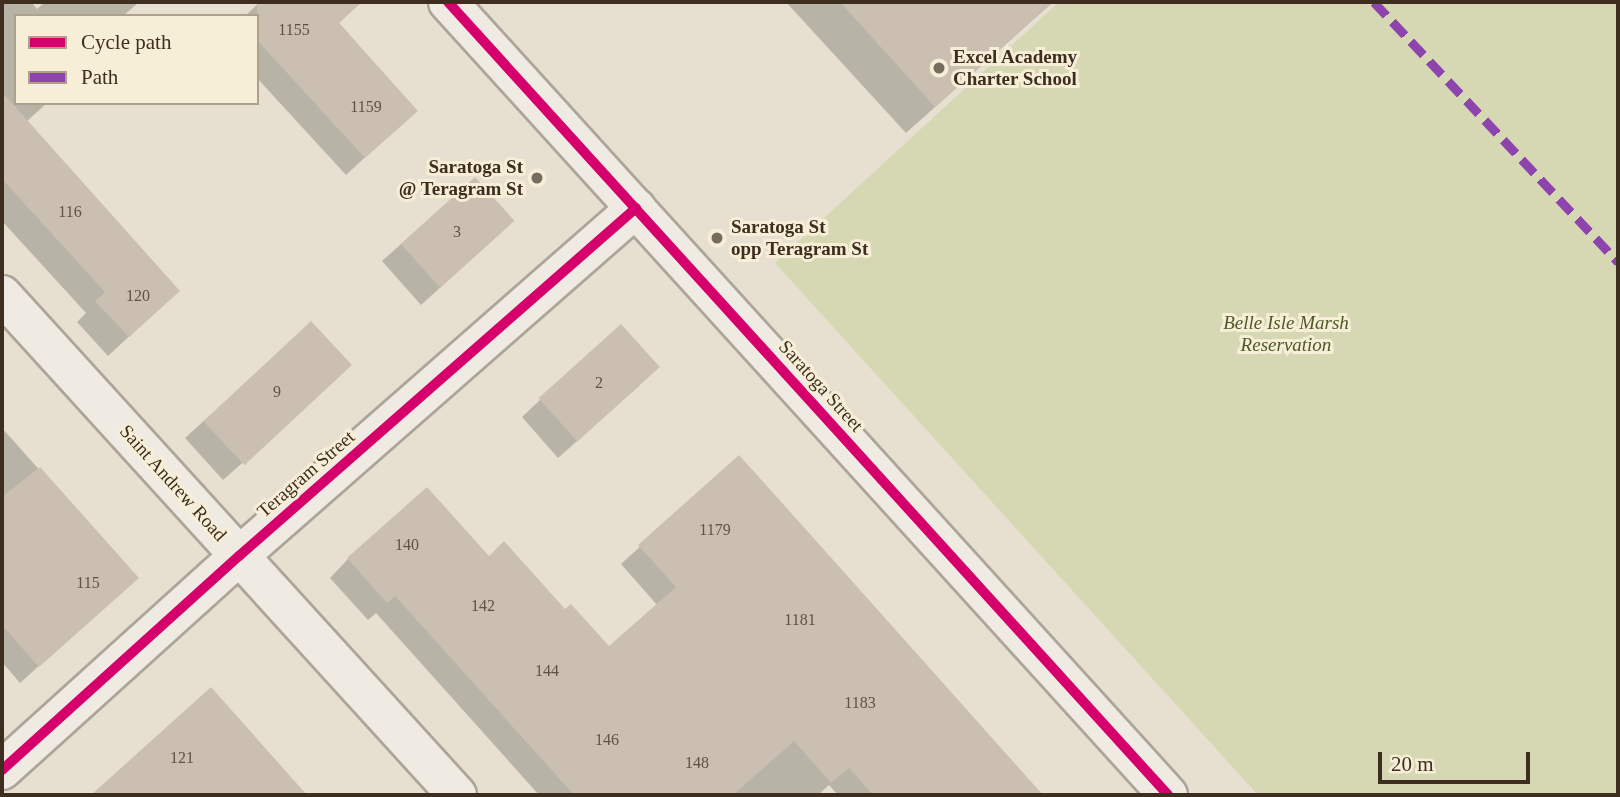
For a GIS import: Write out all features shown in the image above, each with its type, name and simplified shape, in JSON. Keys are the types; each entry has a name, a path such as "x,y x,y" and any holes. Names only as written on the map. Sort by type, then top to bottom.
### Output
{"street":[{"name":"Saratoga Street","path":"448,2 1168,795"},
{"name":"Teragram Street","path":"2,770 239,556 636,208"},
{"name":"Saint Andrew Road","path":"2,295 457,795"}],"green space":[{"name":"Belle Isle Marsh Reservation","path":"1059,2 1618,2 1618,795 1258,795 775,263"}],"building":[{"path":"257,2 362,2 339,23 418,111 365,158 259,42"},
{"name":"Excel Academy Charter School","path":"840,2 1052,2 935,107"},
{"path":"2,92 180,291 129,337 95,301 105,292 2,179"},
{"path":"475,177 514,221 440,288 401,244"},
{"path":"311,321 352,365 244,465 203,421"},
{"path":"621,324 660,367 577,441 539,398"},
{"path":"739,455 1043,795 873,795 849,768 831,783 794,741 733,795 574,795 395,596 387,603 347,558 427,487 489,556 504,541 565,609 571,604 609,646 676,587 638,545"},
{"path":"40,467 139,578 39,667 2,625 2,497"},
{"path":"211,687 307,795 91,795"}],"marked path":[{"path":"1374,2 1618,262"}],"cycle path":[{"path":"448,2 1168,795"},
{"path":"2,770 239,556 636,208"}],"place":[{"name":"Excel Academy Charter School","path":"939,68"},
{"name":"Saratoga St @ Teragram St","path":"537,178"},
{"name":"Saratoga St opp Teragram St","path":"717,238"}]}
